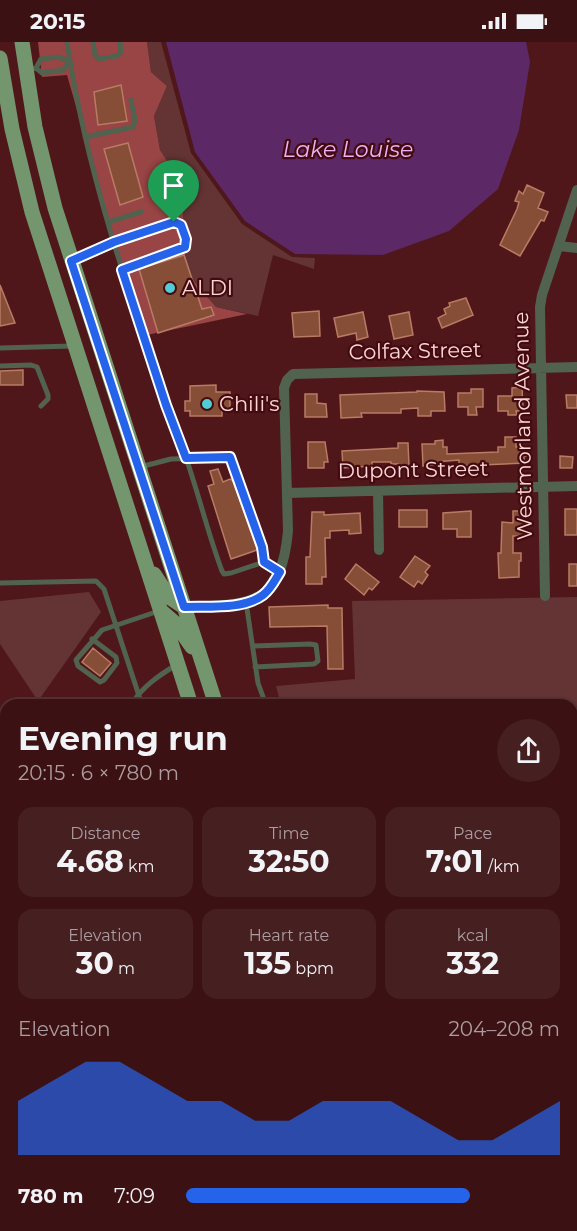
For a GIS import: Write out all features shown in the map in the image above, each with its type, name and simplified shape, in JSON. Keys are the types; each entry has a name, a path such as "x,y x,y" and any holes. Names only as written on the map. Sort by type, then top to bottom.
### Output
{"main road":[{"path":"22,42 29,71 44,170 71,261 214,699"},
{"path":"0,58 1,77 32,212 189,699"},
{"path":"1,77 29,71"},
{"path":"143,557 169,597 184,607"},
{"path":"160,611 176,624 202,662"}],"street":[{"name":"Westmorland Avenue","path":"545,596 540,307 577,190"},
{"path":"559,246 577,248"},
{"name":"Colfax Street","path":"287,492 284,388 290,376 303,373 577,367"},
{"name":"Dupont Street","path":"287,492 577,486"},
{"path":"378,491 379,550"},
{"path":"184,607 246,602 262,595 271,586 280,572 286,553 287,492"}],"lane":[{"path":"67,42 89,160 122,270 222,571 224,574 231,573 264,562"},
{"path":"93,42 95,55 99,59 117,56 122,52 120,42"},
{"path":"29,71 41,59 59,57 70,62"},
{"path":"29,71 42,73 63,70 70,62"},
{"path":"85,137 133,127 135,120 131,100"},
{"path":"108,222 141,212"},
{"path":"71,261 114,242 174,222 181,225 186,239 185,247 122,270"},
{"path":"0,348 74,346"},
{"path":"0,366 31,365 37,367 48,395 48,399 40,406"},
{"path":"138,467 171,459 230,457 262,547 264,562"},
{"path":"264,562 280,572"},
{"path":"0,583 96,581 104,590 140,699"},
{"path":"246,602 255,667 264,699"},
{"path":"92,639 116,657 117,663 100,682 78,666 76,660 92,639 102,630 160,611"},
{"path":"253,646 316,645 318,661 314,664 255,667"},
{"path":"135,699 157,676 178,664"}],"shaded area":[{"path":"38,42 147,42 151,72 167,86 154,116 160,150 178,178 183,213 183,248 191,278 216,307 247,314 142,336 67,75 42,77"},
{"path":"147,42 161,42 191,153 242,224 292,257 315,258 314,269 273,255 258,316 216,307 191,278 183,248 178,179 160,150 154,116 167,86 151,72"},
{"path":"89,592 101,612 39,699 37,699 0,644 0,601"},
{"path":"577,597 577,699 279,699 276,686 355,679 352,601"}],"water":[{"name":"Lake Louise","path":"166,42 526,42 530,62 519,130 498,189 449,231 383,255 295,254 245,221 195,152"}],"building":[{"path":"121,85 127,121 98,125 94,92"},
{"path":"128,143 143,197 120,205 104,149"},
{"path":"527,185 544,193 538,208 548,212 520,256 500,245 517,209 519,202 515,201 519,191 523,194"},
{"name":"ALDI","path":"184,255 202,309 211,307 214,315 158,333 139,269"},
{"path":"0,285 15,323 0,326"},
{"path":"466,298 473,315 442,328 438,318 446,314 444,309 450,306 449,303"},
{"path":"319,311 320,336 294,337 292,313"},
{"path":"363,312 368,337 357,340 356,333 338,337 334,318"},
{"path":"409,312 413,335 394,339 389,316"},
{"path":"23,370 23,385 0,385 0,371"},
{"name":"Chili's","path":"216,385 216,392 230,392 230,408 222,408 222,416 190,416 190,411 185,411 185,401 190,401 190,386"},
{"path":"522,387 523,411 516,411 517,415 508,415 508,411 498,411 498,396 512,396 512,388"},
{"path":"471,389 483,389 483,407 476,407 477,415 468,415 468,407 458,407 458,393 471,393"},
{"path":"444,392 445,411 431,411 431,416 418,416 418,408 401,409 401,413 361,413 362,417 341,418 340,395"},
{"path":"305,394 317,394 317,403 326,404 327,417 305,417"},
{"path":"566,395 577,395 577,408 567,408"},
{"path":"505,437 516,437 516,447 529,447 529,456 524,456 524,463 459,466 459,460 434,462 435,465 423,466 422,444 435,444 435,441 443,440 443,447 447,447 447,454 498,452 498,447 505,447"},
{"path":"308,442 325,442 328,462 324,462 324,468 308,468"},
{"path":"398,443 408,443 409,466 398,466 391,462 372,462 372,466 343,468 342,451 398,448"},
{"path":"560,456 573,457 572,468 560,468"},
{"path":"218,469 223,482 230,479 233,481 257,548 257,550 231,559 208,486 214,484 210,471"},
{"path":"565,509 577,509 577,535 565,535"},
{"path":"399,510 427,510 427,527 399,527"},
{"path":"471,511 471,537 457,537 457,529 443,529 443,513"},
{"path":"513,511 524,511 523,536 513,536 513,553 521,553 519,577 499,578 498,553 501,553 502,522 513,523"},
{"path":"312,512 324,512 324,515 360,513 361,533 349,534 349,530 330,531 330,538 325,538 326,577 322,577 322,584 306,584 306,557 310,557"},
{"path":"415,556 430,566 425,572 428,575 422,584 418,581 414,587 400,577"},
{"path":"356,564 379,582 372,590 369,588 364,595 345,579"},
{"path":"569,564 577,564 577,586 569,586"},
{"path":"328,605 328,608 342,608 343,669 328,669 327,626 270,627 269,607"},
{"path":"93,648 111,663 100,676 82,662"}],"place":[{"name":"ALDI","path":"170,288"},
{"name":"Chili's","path":"207,404"}],"route":[{"path":"174,222 181,225 186,239 185,247 122,270 166,405 186,458 230,457 262,547 264,562 280,572 262,595 242,603 184,607 71,261 114,242 174,222"}]}
